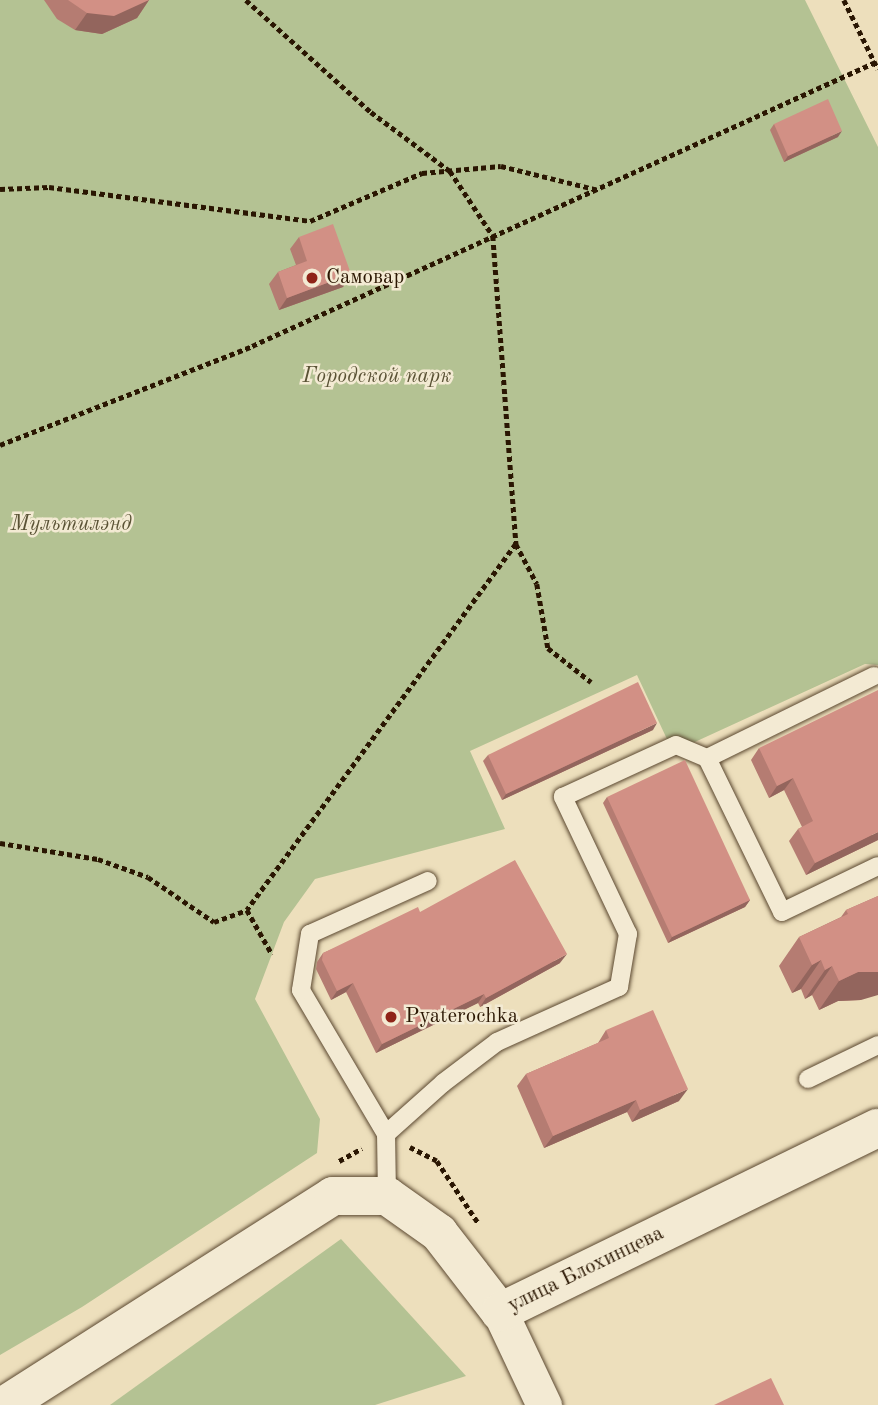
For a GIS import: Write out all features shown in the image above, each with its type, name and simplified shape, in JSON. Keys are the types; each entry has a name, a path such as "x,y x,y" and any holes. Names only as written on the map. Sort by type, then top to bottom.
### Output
{"street":[{"name":"улица Блохинцева","path":"387,1196 439,1233 500,1312 878,1128"},
{"path":"5,1405 333,1196 387,1196"},
{"path":"500,1312 544,1405"}],"lane":[{"path":"707,758 874,676"},
{"path":"386,1134 443,1083 497,1042 619,987 628,934 564,797 676,746 707,758 782,912 878,866"},
{"path":"387,1196 386,1134 301,990 310,934 428,881"},
{"path":"808,1079 878,1045"}],"path":[{"path":"246,0 372,112 450,171 493,236 516,544 537,584 548,648 591,682"},
{"path":"844,0 878,69"},
{"path":"0,445 252,346 599,190 842,75 876,62"},
{"path":"0,189 49,187 310,221 422,173 501,166 599,190"},
{"path":"0,843 98,859 148,877 214,922 247,910 516,544"},
{"path":"247,910 272,954"}],"green space":[{"name":"Городской парк","path":"0,0 805,0 878,147 878,665 865,664 673,752 637,675 470,751 505,829 315,879 284,922 255,999 320,1119 317,1153 82,1307 0,1355"},
{"path":"341,1239 466,1376 375,1405 110,1405"}],"building":[{"path":"68,0 149,0 114,16 87,13"},
{"path":"828,99 842,131 788,156 774,124"},
{"name":"Самовар","path":"333,224 351,274 287,298 278,272 307,261 299,237"},
{"path":"638,682 657,723 506,794 488,755"},
{"path":"878,690 878,832 815,863 798,829 813,821 793,778 777,786 759,748"},
{"path":"685,760 750,900 672,937 607,797"},
{"path":"515,860 567,954 486,998 484,994 382,1044 353,983 337,991 322,960 323,953 418,907 420,912"},
{"path":"878,896 878,972 858,972 839,981 832,966 825,970 821,960 812,965 799,937 848,914 846,910"},
{"path":"653,1010 688,1089 640,1110 636,1100 553,1136 526,1074 609,1038 606,1030"},
{"path":"771,1378 784,1405 714,1405"}],"place":[{"name":"Самовар","path":"312,278"},
{"name":"Pyaterochka","path":"391,1017"}],"park label":[{"name":"Мультилэнд","path":"71,525"}]}
